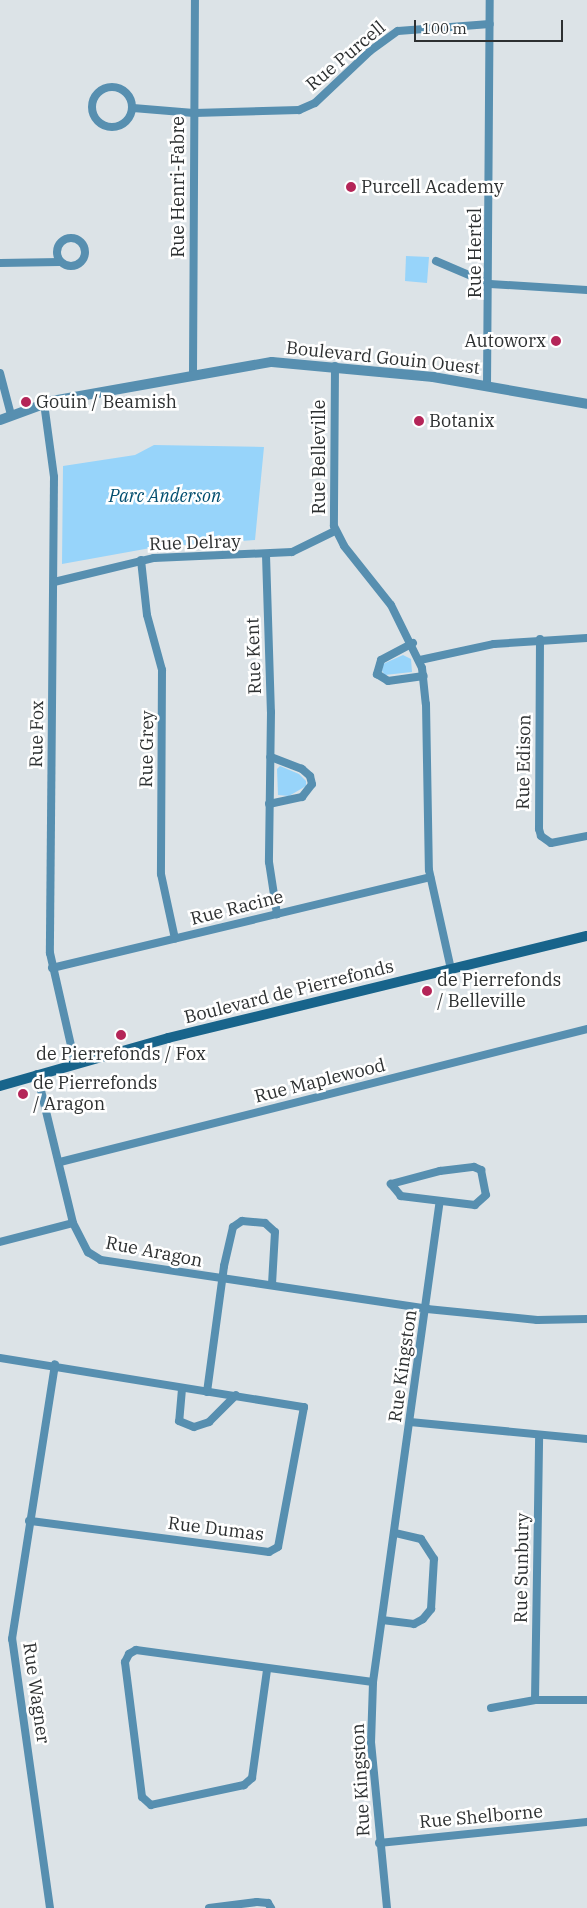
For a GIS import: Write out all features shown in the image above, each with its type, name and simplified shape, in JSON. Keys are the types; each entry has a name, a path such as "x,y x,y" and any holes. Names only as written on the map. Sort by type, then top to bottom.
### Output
{"main road":[{"name":"Boulevard de Pierrefonds","path":"0,1086 75,1063 587,936"}],"street":[{"name":"Rue Henri-Fabre","path":"194,0 194,373"},
{"name":"Rue Hertel","path":"487,386 490,284 490,0"},
{"name":"Rue Purcell","path":"133,108 194,113 299,110 315,103 370,51 398,31 490,24"},
{"path":"118,87 129,95 133,108 128,121 110,127 94,116 92,103 104,88 118,87"},
{"path":"436,261 490,284 587,290"},
{"path":"0,264 60,262"},
{"name":"Boulevard Gouin Ouest","path":"0,420 44,402 194,373 272,362 335,366 487,386 587,404"},
{"name":"Rue Belleville","path":"335,366 333,515 336,531 386,597 413,643 420,660 424,676 430,877 451,969"},
{"path":"0,373 11,415"},
{"name":"Rue Fox","path":"44,402 53,454 54,582 50,932 52,968 75,1063"},
{"name":"Rue Delray","path":"54,582 142,560 266,555 298,550 336,531"},
{"name":"Rue Kent","path":"266,555 270,876 277,914"},
{"name":"Rue Grey","path":"142,560 147,615 162,670 161,879 175,938"},
{"path":"420,660 483,645 540,639 587,638"},
{"name":"Rue Edison","path":"540,639 539,829 541,836 551,843 587,836"},
{"path":"413,643 381,660 377,674 388,681 424,676"},
{"path":"269,804 302,797 312,784 310,776 302,769 270,757"},
{"name":"Rue Racine","path":"52,968 430,877"},
{"name":"Rue Maplewood","path":"60,1162 587,1028"},
{"name":"Rue Aragon","path":"37,1074 60,1162 73,1223 88,1252 101,1260 222,1279 272,1284 426,1309 537,1320 587,1319"},
{"path":"474,1166 481,1170 486,1195 482,1202 475,1205 440,1202 400,1196 391,1184 440,1171 474,1166"},
{"name":"Rue Kingston","path":"387,1908 379,1843 371,1743 374,1682 440,1202"},
{"name":"Rue Aragon","path":"222,1279 233,1228 242,1221 265,1222 275,1232 272,1284"},
{"path":"0,1242 73,1223"},
{"path":"207,1392 222,1279"},
{"name":"Rue Dumas","path":"0,1358 54,1364 182,1389 236,1395 304,1407 278,1547 269,1552 28,1521"},
{"name":"Rue Wagner","path":"50,1908 12,1639 28,1521 54,1364"},
{"path":"182,1389 179,1421 194,1427 209,1422 236,1395"},
{"path":"410,1422 539,1437 587,1439"},
{"name":"Rue Sunbury","path":"535,1700 539,1437"},
{"path":"382,1620 414,1624 423,1619 430,1609 434,1559 421,1539 395,1533"},
{"path":"266,1670 252,1778 244,1785 151,1805 142,1797 126,1662 129,1654 136,1650 266,1670 374,1682"},
{"path":"491,1708 535,1700 587,1700"},
{"name":"Rue Shelborne","path":"379,1843 587,1822"},
{"path":"209,1908 257,1902 268,1903 271,1908"}],"green space":[{"path":"406,256 429,257 427,283 405,281"},
{"name":"Parc Anderson","path":"154,445 264,447 255,540 156,547 62,564 63,466 135,455"},
{"path":"403,655 411,659 412,672 385,675 382,671 383,664"},
{"path":"280,766 299,774 306,781 306,786 289,796 278,795 277,769"}],"place":[{"name":"Purcell Academy","path":"351,187"},
{"name":"Autoworx","path":"556,341"},
{"name":"Gouin / Beamish","path":"26,402"},
{"name":"Botanix","path":"419,421"},
{"name":"de Pierrefonds / Belleville","path":"427,991"},
{"name":"de Pierrefonds / Fox","path":"121,1035"},
{"name":"de Pierrefonds / Aragon","path":"23,1094"}]}
